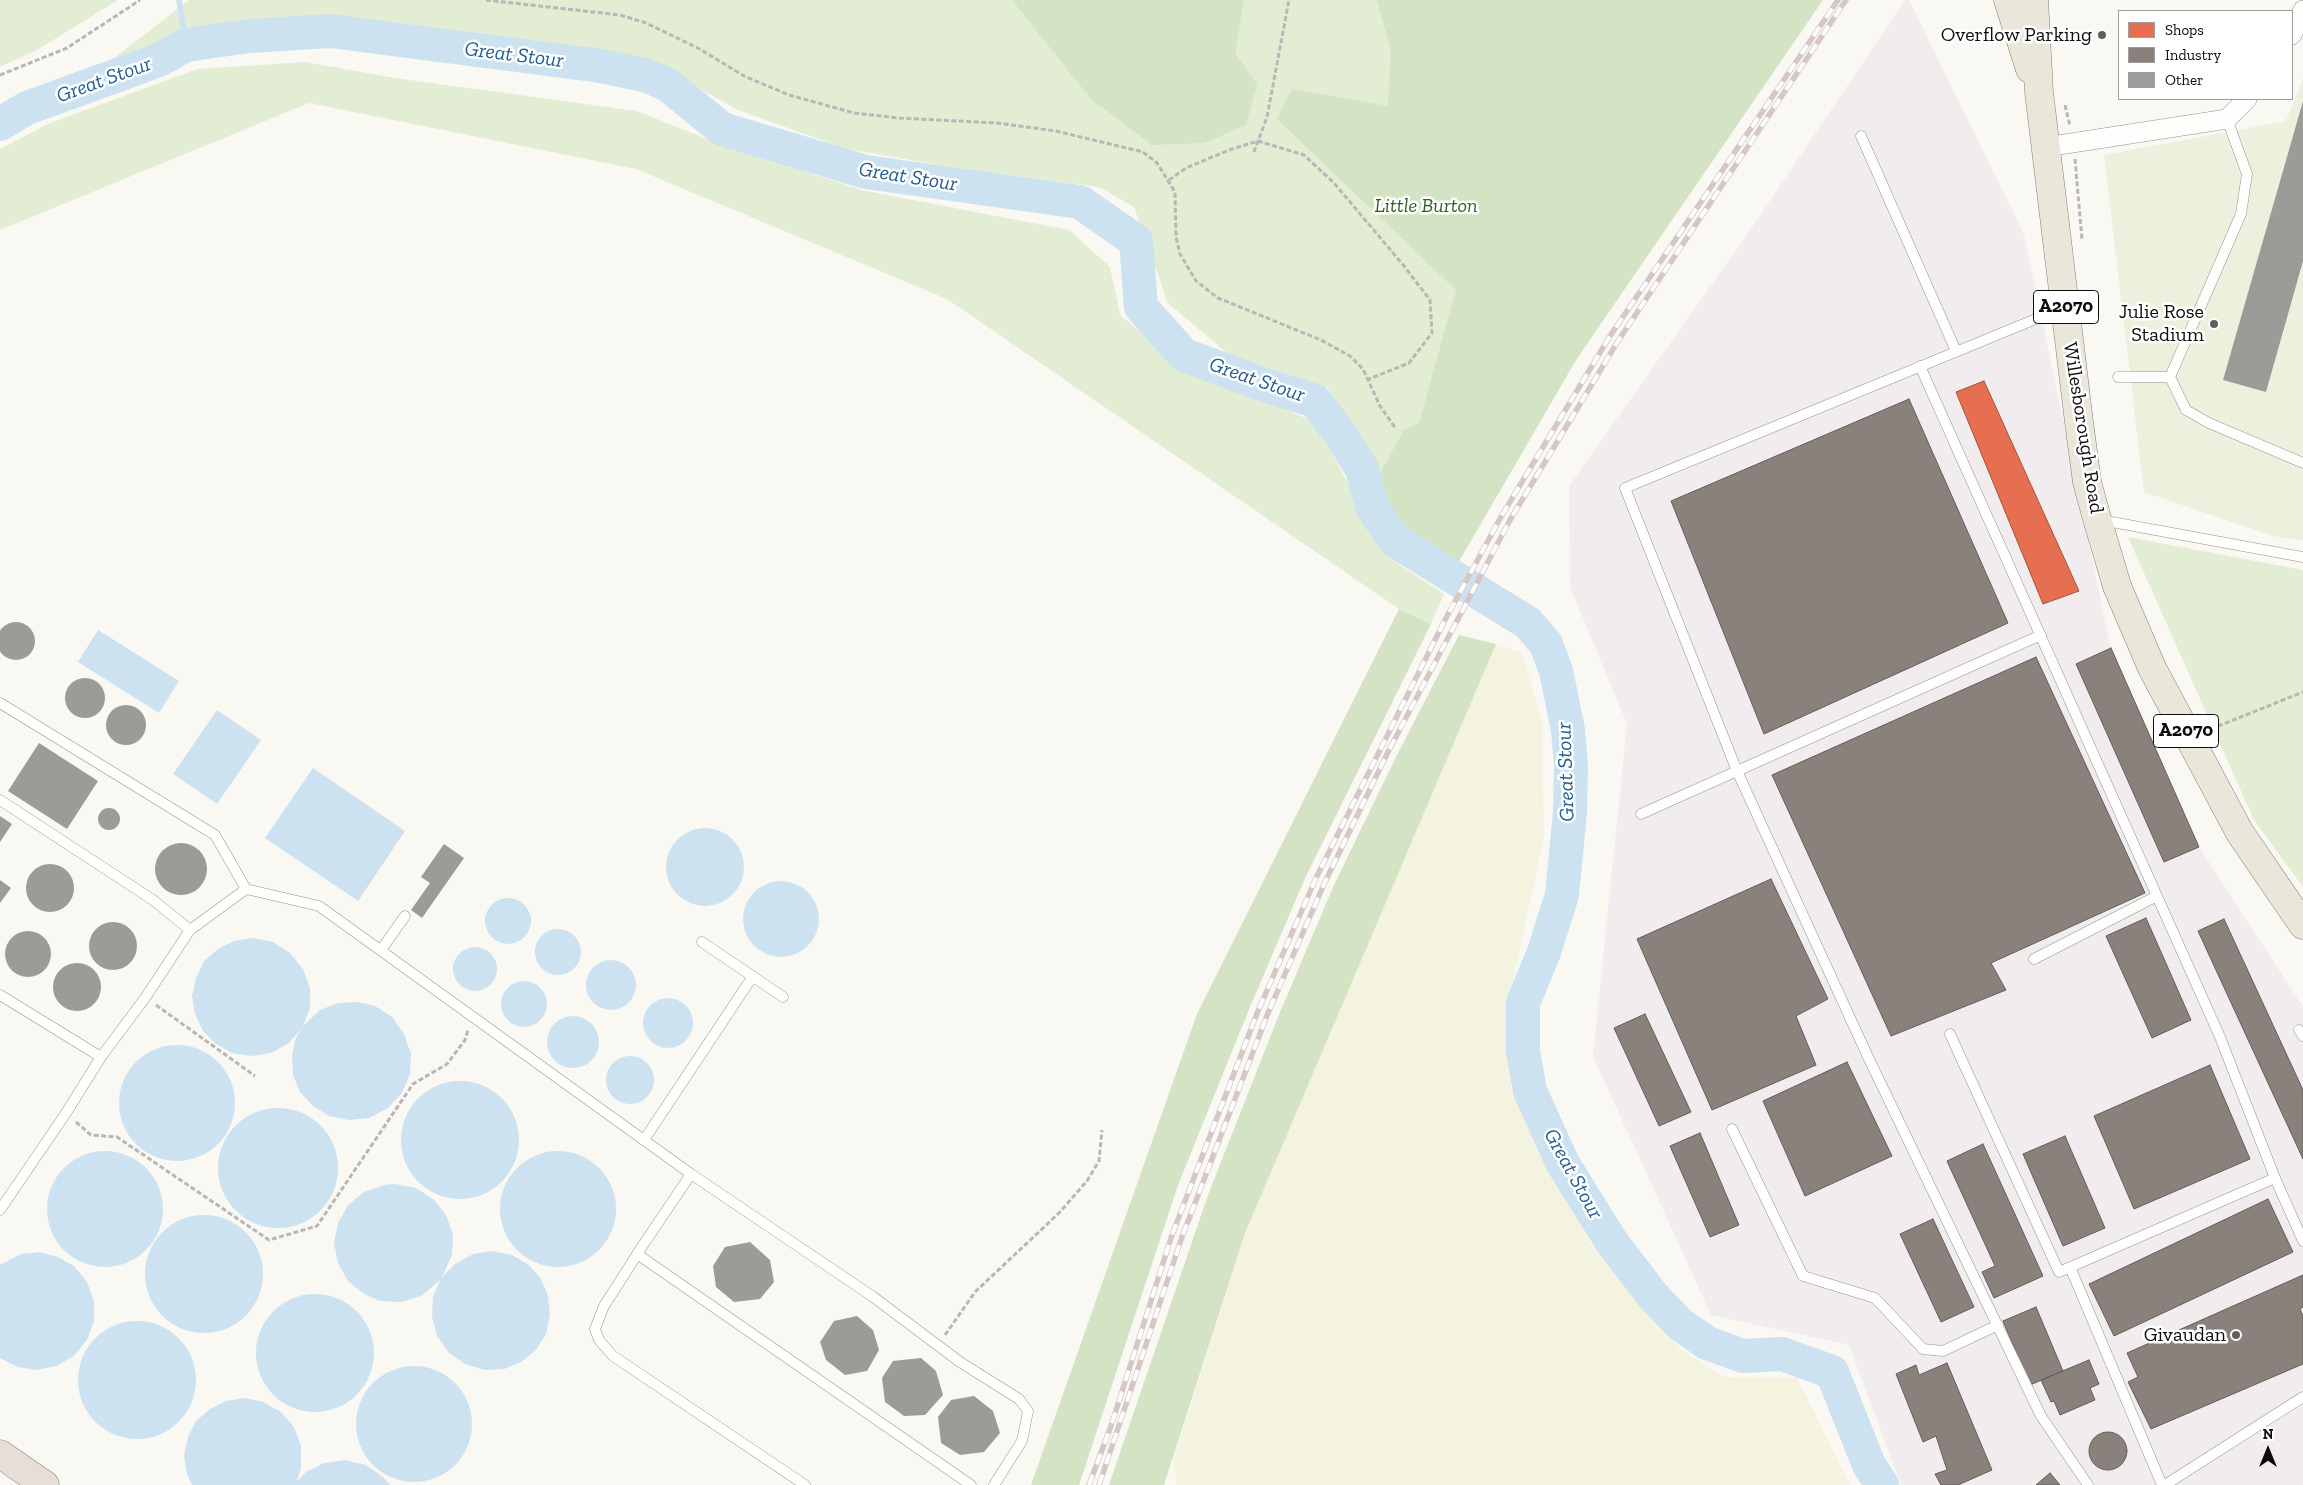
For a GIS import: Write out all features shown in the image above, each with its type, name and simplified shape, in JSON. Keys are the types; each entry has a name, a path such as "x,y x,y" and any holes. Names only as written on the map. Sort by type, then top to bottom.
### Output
{"highway":[{"path":"0,1454 45,1485"}],"main road":[{"name":"Willesborough Road","path":"2008,0 2021,46 2039,92"},
{"name":"Willesborough Road","path":"2034,0 2039,92 2087,482 2098,522 2118,586 2152,668 2240,833 2303,925"}],"street":[{"path":"2293,33 2303,10"},
{"path":"2046,147 2227,119 2246,100"}],"lane":[{"path":"2227,119 2247,174 2240,214 2170,377 2186,410 2209,423 2303,463"},
{"path":"1861,136 1956,351"},
{"path":"2066,307 1625,488 1737,771 1868,1057 2041,1416 2088,1485"},
{"path":"1920,366 2220,1037 2275,1178 2303,1241"},
{"path":"2118,377 2170,377"},
{"path":"2098,522 2112,522 2303,557"},
{"path":"1641,814 2041,636"},
{"path":"0,703 215,835 246,889 319,906 692,1174 872,1296 938,1346 1019,1399 1028,1411 1022,1441 994,1485"},
{"path":"0,800 128,883 190,930"},
{"path":"0,1210 66,1113 101,1057 145,998 190,930 246,889"},
{"path":"2034,959 2157,896"},
{"path":"381,950 405,916"},
{"path":"702,942 783,997"},
{"path":"644,1140 753,976"},
{"path":"0,995 101,1057"},
{"path":"1950,1034 2059,1272 2275,1178"},
{"path":"1732,1129 1803,1276 1875,1298 1923,1349 1943,1351 1998,1325"},
{"path":"692,1174 604,1306 595,1329 599,1340 613,1356 805,1485"},
{"path":"638,1254 971,1485"},
{"path":"2070,1267 2163,1485 2303,1397"}],"path":[{"path":"0,75 67,48 140,0"},
{"path":"486,0 620,16 646,23 698,48 744,76 798,98 854,113 899,118 997,123 1118,144 1143,152 1157,163 1175,192 1176,237 1180,254 1196,280 1218,298 1321,340 1350,356 1364,370 1380,406 1396,429"},
{"path":"1254,152 1267,117 1289,0"},
{"path":"1169,180 1194,164 1229,150 1258,142 1304,156 1334,184 1404,266 1430,300 1432,333 1410,363 1369,379"},
{"path":"2205,732 2303,692"},
{"path":"145,998 255,1076"},
{"path":"66,1113 91,1135 117,1137 269,1240 317,1226 412,1084 447,1064 465,1040 471,1016"},
{"path":"938,1346 975,1292 1038,1234 1088,1181 1099,1161 1102,1130"}],"shaded area":[{"path":"1905,0 1909,0 2024,234 2111,648 2199,847 2303,1007 2303,1485 1901,1485 1849,1345 1711,1315 1593,1056 1627,724 1570,587 1569,486 1751,229"}],"green space":[{"path":"0,0 118,0 37,50 0,67"},
{"name":"Little Burton","path":"189,0 1820,0 1576,360 1458,563 1408,535 1376,481 1328,388 1235,360 1168,303 1134,207 1099,187 964,169 846,149 738,110 661,67 574,52 318,19 199,35 91,76"},
{"path":"1012,0 1244,0 1235,54 1257,84 1246,125 1204,143 1152,145 1091,99"},
{"path":"1377,0 1823,0 1576,360 1458,563 1408,535 1376,481 1404,430 1419,423 1456,290 1277,119 1292,89 1388,106 1391,51"},
{"path":"305,62 395,78 637,111 717,143 861,190 1069,230 1110,267 1120,315 1182,366 1315,422 1389,558 1444,594 1431,624 1399,609 947,299 636,169 309,103 0,230 0,149 50,123 198,69"},
{"name":"Julie Rose Stadium","path":"2303,78 2303,541 2273,536 2144,492 2104,155 2286,121"},
{"path":"2128,537 2303,570 2303,887 2254,820"},
{"path":"1399,609 1431,624 1306,876 1250,1007 1178,1185 1079,1485 1031,1485 1197,1014"},
{"path":"1459,635 1496,644 1245,1233 1164,1485 1109,1485 1208,1195 1278,1017 1334,885 1397,755"},
{"path":"1496,644 1522,653 1542,721 1544,836 1506,1015 1506,1055 1512,1091 1591,1244 1681,1350 1724,1377 1797,1378 1850,1485 1176,1485 1174,1458 1246,1230"}],"water":[{"path":"98,630 179,681 159,713 78,662"},
{"path":"217,710 261,740 217,804 173,774"},
{"path":"313,768 405,831 358,901 265,838"},
{"path":"705,828 720,831 732,840 741,852 744,867 741,882 732,894 720,903 705,906 690,903 678,894 669,882 666,867 669,852 678,840 690,831"},
{"path":"781,881 796,884 808,892 816,904 819,919 816,934 808,946 796,954 781,957 766,954 754,946 746,934 743,919 746,904 754,892 766,884"},
{"path":"513,898 525,904 530,912 530,930 525,938 517,943 503,944 491,938 486,930 485,916 491,904 499,899"},
{"path":"558,929 571,933 577,939 581,952 577,965 571,971 558,975 545,971 539,965 535,952 539,939 545,933"},
{"path":"253,938 273,942 290,953 303,969 310,988 310,1008 303,1026 320,1010 338,1003 357,1002 375,1006 392,1017 404,1034 411,1054 410,1074 402,1093 388,1108 369,1118 349,1120 329,1116 313,1106 300,1092 293,1075 292,1056 296,1038 301,1029 289,1043 271,1053 251,1056 232,1053 216,1044 203,1031 195,1014 192,996 196,978 204,961 218,949 234,941"},
{"path":"479,947 491,953 496,960 496,978 491,985 484,990 471,991 463,988 456,981 453,965 456,957 463,950"},
{"path":"611,960 621,962 629,967 634,975 636,985 634,995 629,1003 621,1008 611,1010 601,1008 593,1003 588,995 586,985 588,975 593,967 601,962"},
{"path":"519,981 529,981 543,991 547,1004 543,1017 537,1023 529,1027 519,1027 505,1017 501,1009 501,999 511,985"},
{"path":"663,998 673,998 686,1005 693,1018 693,1028 686,1041 673,1048 663,1048 654,1044 647,1037 643,1028 643,1018 647,1009 654,1002"},
{"path":"573,1016 583,1018 591,1024 597,1032 599,1042 597,1052 591,1060 583,1066 573,1068 563,1066 555,1060 549,1052 547,1042 549,1032 555,1024 563,1018"},
{"path":"177,1045 199,1049 209,1054 218,1062 226,1071 231,1081 235,1103 231,1125 226,1135 218,1144 209,1152 199,1157 177,1161 155,1157 145,1152 136,1144 128,1135 123,1125 119,1103 123,1081 128,1071 136,1062 145,1054 155,1049"},
{"path":"625,1056 635,1056 647,1063 654,1075 654,1085 647,1097 635,1104 625,1104 617,1100 610,1093 606,1085 606,1075 610,1067 617,1060"},
{"path":"460,1081 482,1086 493,1091 509,1107 514,1118 519,1140 514,1162 509,1173 493,1189 482,1194 460,1199 438,1194 427,1189 411,1173 406,1162 401,1140 406,1118 411,1107 427,1091 438,1086"},
{"path":"278,1108 290,1109 301,1113 311,1118 320,1126 328,1135 333,1145 337,1156 337,1180 333,1191 328,1201 320,1210 311,1218 301,1223 290,1227 278,1228 266,1227 255,1223 245,1218 236,1210 228,1201 223,1191 219,1180 218,1168 219,1156 223,1145 228,1135 236,1126 245,1118 255,1113 266,1109"},
{"path":"105,1151 127,1156 146,1168 158,1187 163,1209 158,1231 146,1250 127,1262 105,1267 83,1262 64,1250 52,1231 47,1209 52,1187 64,1168 83,1156"},
{"path":"558,1151 580,1155 599,1168 612,1187 616,1209 612,1231 599,1250 580,1263 558,1267 536,1263 517,1250 504,1231 500,1209 504,1187 517,1168 536,1155"},
{"path":"395,1184 416,1188 433,1199 446,1215 453,1234 452,1255 442,1277 455,1264 473,1254 493,1251 512,1255 529,1265 541,1279 548,1296 550,1315 546,1334 536,1350 521,1362 504,1369 485,1370 465,1364 449,1353 437,1336 432,1317 433,1297 440,1280 421,1296 401,1302 380,1301 364,1294 348,1281 338,1263 334,1243 338,1223 348,1205 364,1192 384,1185"},
{"path":"204,1215 227,1220 246,1232 258,1251 263,1274 258,1297 246,1316 227,1328 204,1333 181,1328 162,1316 150,1297 145,1274 150,1251 162,1232 181,1220"},
{"path":"40,1252 58,1257 74,1266 87,1282 94,1301 94,1321 87,1340 74,1356 56,1366 37,1370 17,1367 0,1358 0,1265 21,1254"},
{"path":"315,1294 338,1298 357,1311 370,1330 374,1353 370,1376 357,1395 338,1408 315,1412 292,1408 273,1395 260,1376 256,1353 260,1330 273,1311 292,1298"},
{"path":"137,1321 160,1325 179,1338 192,1357 196,1380 192,1403 179,1422 160,1435 137,1439 114,1435 95,1422 82,1403 78,1380 82,1357 95,1338 114,1325"},
{"path":"414,1366 436,1371 455,1383 467,1402 472,1424 467,1446 455,1465 436,1477 414,1482 392,1477 373,1465 361,1446 356,1424 361,1402 373,1383 392,1371"},
{"path":"245,1398 263,1402 281,1412 294,1427 301,1446 301,1467 297,1481 306,1472 324,1463 345,1460 366,1465 383,1477 390,1485 192,1485 187,1474 184,1456 188,1437 196,1421 210,1409 226,1401"}],"building: Shops":[{"path":"1984,381 2079,591 2043,604 1956,392"}],"building: Industry":[{"path":"1909,399 2008,623 1764,734 1671,501"},
{"path":"2111,648 2199,847 2164,862 2076,664"},
{"path":"2036,657 2145,893 1991,963 2006,990 1891,1036 1772,775"},
{"path":"1771,879 1828,999 1796,1016 1816,1065 1712,1110 1637,939"},
{"path":"2146,918 2191,1020 2152,1038 2106,936"},
{"path":"2224,919 2303,1090 2303,1159 2198,931"},
{"path":"1645,1014 1691,1112 1659,1126 1614,1028"},
{"path":"1847,1062 1892,1156 1805,1196 1763,1101"},
{"path":"2210,1065 2250,1159 2134,1209 2094,1116"},
{"path":"1700,1133 1739,1225 1710,1237 1670,1146"},
{"path":"2065,1136 2105,1228 2063,1246 2023,1154"},
{"path":"1983,1144 2043,1276 1994,1298 1982,1272 1995,1266 1947,1161"},
{"name":"Givaudan","path":"2268,1199 2293,1252 2114,1336 2089,1284"},
{"path":"1933,1219 1974,1307 1941,1322 1900,1234"},
{"name":"Givaudan","path":"2303,1275 2303,1307 2300,1309 2303,1316 2303,1364 2151,1429 2128,1382 2138,1377 2127,1353"},
{"path":"2036,1307 2063,1371 2030,1385 2003,1321"},
{"path":"2089,1360 2099,1384 2090,1388 2095,1400 2060,1415 2054,1401 2051,1402 2041,1380"},
{"path":"1947,1363 1992,1470 1958,1485 1941,1485 1935,1474 1947,1470 1936,1436 1923,1442 1896,1374 1916,1365 1919,1375"},
{"path":"2108,1432 2121,1438 2127,1451 2121,1464 2108,1470 2095,1464 2089,1451 2095,1438"},
{"path":"2050,1473 2060,1485 2036,1485"}],"building: Other":[{"path":"2303,101 2303,261 2266,392 2223,380"},
{"path":"9,623 23,623 34,634 34,648 23,659 9,659 -1,649 -1,633"},
{"path":"85,678 99,684 105,698 99,712 85,718 71,712 65,698 71,684"},
{"path":"126,705 140,711 146,725 140,739 126,745 112,739 106,725 112,711"},
{"path":"39,743 98,781 67,829 8,791"},
{"path":"109,808 117,811 120,819 117,827 109,830 101,827 98,819 101,811"},
{"path":"0,816 12,824 0,842"},
{"path":"181,843 191,845 199,851 205,859 207,869 205,879 199,887 191,893 181,895 171,893 163,887 157,879 155,869 157,859 163,851 171,845"},
{"path":"444,844 464,858 422,918 411,910 430,883 421,877"},
{"path":"50,864 59,866 67,871 72,879 74,888 72,897 67,905 59,910 50,912 41,910 33,905 28,897 26,888 28,879 33,871 41,866"},
{"path":"0,880 11,888 0,903"},
{"path":"108,922 118,922 130,929 137,941 137,951 130,963 118,970 108,970 100,966 93,959 89,951 89,941 93,933 100,926"},
{"path":"24,931 32,931 41,935 47,941 51,954 47,967 41,973 32,977 24,977 15,973 9,967 5,958 5,950 9,941 15,935"},
{"path":"77,963 86,965 94,970 99,978 101,987 99,996 94,1004 86,1009 77,1011 68,1009 60,1004 55,996 53,987 55,978 60,970 68,965"},
{"path":"750,1242 770,1260 774,1282 760,1299 734,1302 716,1287 713,1266 725,1247"},
{"path":"857,1316 873,1330 879,1350 867,1371 845,1375 826,1360 820,1342 834,1321"},
{"path":"921,1358 936,1371 943,1395 925,1415 904,1416 885,1402 882,1378 893,1361"},
{"path":"974,1396 993,1411 1000,1433 984,1452 960,1455 941,1443 938,1417 951,1400"}],"waterway":[{"path":"179,0 186,45"},
{"name":"Great Stour","path":"0,124 27,108 159,60 186,45 249,36 330,31 601,66 645,75 668,85 722,129 866,172 1080,202 1136,241 1141,307 1184,355 1259,383 1315,401 1339,432 1362,469 1372,507 1395,541 1528,623 1546,644 1556,671 1568,730 1571,766 1570,812 1562,895 1544,952 1523,1003 1523,1052 1530,1091 1563,1164 1611,1241 1653,1296 1680,1324 1707,1343 1743,1356 1782,1354 1832,1372 1869,1465 1882,1485"}],"railway":[{"path":"1089,1485 1111,1426 1172,1235 1258,1011 1316,878 1445,620 1502,515 1610,336 1838,0"},
{"path":"1099,1485 1182,1237 1268,1013 1325,882 1388,752 1510,520 1618,341 1846,0"}],"place":[{"name":"Overflow Parking","path":"2102,35"},
{"name":"Julie Rose Stadium","path":"2214,324"},
{"name":"Givaudan","path":"2236,1335"}]}
